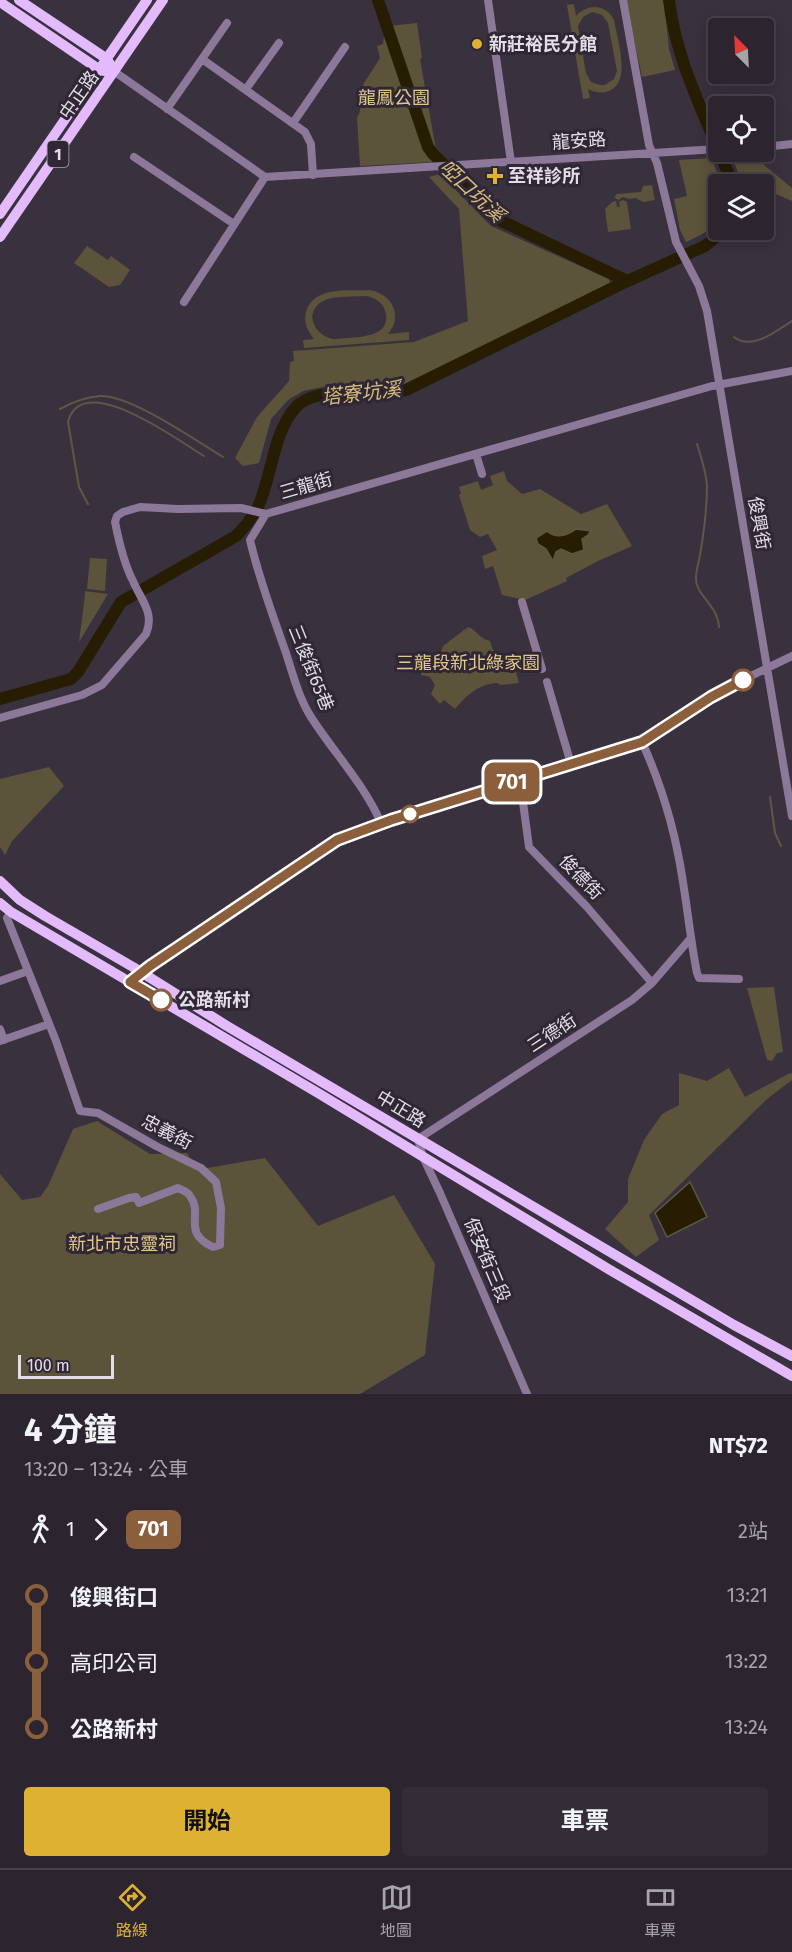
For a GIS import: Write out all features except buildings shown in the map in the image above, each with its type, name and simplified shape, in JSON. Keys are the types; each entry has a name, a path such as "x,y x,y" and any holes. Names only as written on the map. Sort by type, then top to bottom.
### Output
{"main road":[{"path":"19,0 107,59 115,72"},
{"name":"中正路","path":"0,213 147,0"},
{"name":"中正路","path":"0,237 163,0"},
{"path":"0,2 100,70 115,72"},
{"name":"中正路","path":"0,881 20,900 45,916 142,972 227,1026 734,1325 792,1356"},
{"path":"6,917 20,900"},
{"name":"中正路","path":"0,903 6,917 130,982 610,1270 792,1376"},
{"path":"130,982 142,972"}],"street":[{"path":"488,0 511,162"},
{"name":"俊興街","path":"623,0 650,145 657,163 676,243 703,296 792,816"},
{"path":"167,109 227,23"},
{"path":"246,89 279,43"},
{"path":"293,123 345,47"},
{"path":"115,72 265,177 313,175 309,137 293,123 202,59"},
{"path":"774,146 792,144"},
{"name":"龍安路","path":"313,175 708,150"},
{"path":"134,157 234,224"},
{"path":"184,303 265,177"},
{"name":"三龍街","path":"0,718 82,695 102,685 146,634 149,616 133,581 115,522 117,516 123,512 140,507 242,508 264,514 718,384 792,370"},
{"path":"476,454 482,474"},
{"name":"三俊街65巷","path":"264,514 250,540 272,614 299,691 326,740 369,797 381,824"},
{"path":"522,602 542,669"},
{"path":"142,972 337,840 642,742 711,697 792,656"},
{"path":"547,682 571,765"},
{"path":"642,742 654,769 673,835 683,882 690,939 699,978 739,979"},
{"name":"俊德街","path":"520,780 529,847 587,907 652,983"},
{"name":"忠義街","path":"6,917 49,1024 80,1111 98,1113 201,1168 216,1182 221,1208 220,1245 213,1247 203,1243 194,1224 195,1206 190,1195 178,1188 140,1203 136,1197 98,1209"},
{"name":"三德街","path":"418,1139 612,1014 652,983 690,939"},
{"path":"0,981 28,971"},
{"path":"0,1029 2,1041 49,1024"},
{"name":"保安街三段","path":"418,1139 423,1157 527,1394"}],"green space":[{"path":"626,0 664,0 669,49 675,70 642,77"},
{"path":"574,4 576,16 591,7 602,8 614,20 620,47 622,68 620,77 617,85 611,90 599,92 588,89 590,98 583,99 567,5","holes":["592,12 602,15 608,23 617,71 614,79 605,85 591,82 586,73 578,26 583,17"]},
{"name":"龍鳳公園","path":"417,23 422,58 420,59 436,150 432,147 423,119 416,122 427,152 434,162 360,166 357,118 360,111 359,91 380,58 377,46 383,44 389,26"},
{"path":"708,158 708,162 713,162 718,174 708,174 708,229 686,242 680,230 674,199 687,196 679,160"},
{"path":"734,162 763,162 792,188 792,201 774,193 774,174 738,174"},
{"path":"440,174 491,226 609,279 610,284 410,384 370,389 322,387 303,391 288,400 271,419 259,463 243,466 235,458 257,417 289,381 290,362 294,361 293,351 414,342 468,321 459,209 429,177"},
{"path":"652,185 655,200 643,202 636,198 623,197 618,200 614,197 617,194 641,192 643,186"},
{"path":"623,200 627,202 631,229 608,232 605,209 616,201 617,207 620,207 619,202"},
{"path":"87,246 108,260 111,256 130,270 120,285 109,287 74,263"},
{"path":"369,290 384,295 393,306 395,320 388,334 409,332 409,340 304,348 303,340 314,339 305,320 310,304 316,298 332,292","holes":["367,296 381,303 385,311 386,320 377,332 360,337 334,339 316,329 313,323 313,311 323,301 339,297"]},
{"path":"504,471 507,481 522,494 540,489 581,514 607,504 632,546 566,578 567,581 525,600 502,595 493,566 485,569 482,556 497,550 488,534 480,537 470,530 459,495 461,494 459,487 478,481 481,490 493,485 490,476"},
{"path":"90,558 107,559 105,591 87,589"},
{"path":"85,591 108,594 79,642 85,595"},
{"name":"三龍段新北綠家園","path":"468,627 490,641 493,650 514,665 519,683 500,685 498,683 479,688 455,709 444,700 440,704 431,694 435,685 430,677 421,675 422,669 440,655 443,646"},
{"path":"49,767 64,786 12,841 5,855 0,847 0,779"},
{"path":"774,987 783,1052 777,1053 772,1061 767,1060 747,988"},
{"path":"729,1068 745,1097 790,1073 792,1080 767,1099 649,1215 659,1240 636,1257 605,1229 628,1202 628,1179 644,1140 662,1114 679,1105 679,1073 707,1081"},
{"name":"新北市忠靈祠","path":"97,1121 150,1154 187,1153 196,1170 265,1158 318,1226 394,1195 435,1264 425,1355 360,1394 0,1394 0,1174 22,1200 40,1197 48,1186 73,1129"}],"shaded area":[{"path":"576,529 591,531 582,539 584,550 572,554 561,549 556,552 553,561 546,549 538,544 536,538 547,531 562,536"},
{"path":"690,1182 707,1217 667,1237 655,1213"}],"waterway":[{"name":"啞口坑溪","path":"378,0 428,147 433,154 495,218 627,281"},
{"name":"塔寮坑溪","path":"669,0 676,39 708,126"},
{"name":"塔寮坑溪","path":"723,162 729,174"},
{"name":"塔寮坑溪","path":"0,699 71,679 78,672 121,602 236,536 258,507 282,429 288,417 301,402 320,395 390,394 406,390 621,284 705,246 712,240"},
{"path":"734,337 741,341 756,341 792,321"},
{"path":"60,409 89,397 113,398 145,410 223,457"},
{"path":"88,504 79,487 68,422 77,407 92,403 111,405 132,413 204,456"},
{"path":"697,444 707,485 705,520 696,578 699,590 715,612 719,627"},
{"path":"770,797 775,833 781,846"}],"bus line":[{"name":"701","path":"161,1000 130,982 150,966 337,840 391,820 642,742 722,690 743,680"}],"place":[{"name":"新莊裕民分館","path":"477,44"},
{"name":"至祥診所","path":"495,176"},
{"name":"公路新村","path":"161,1000"}]}
